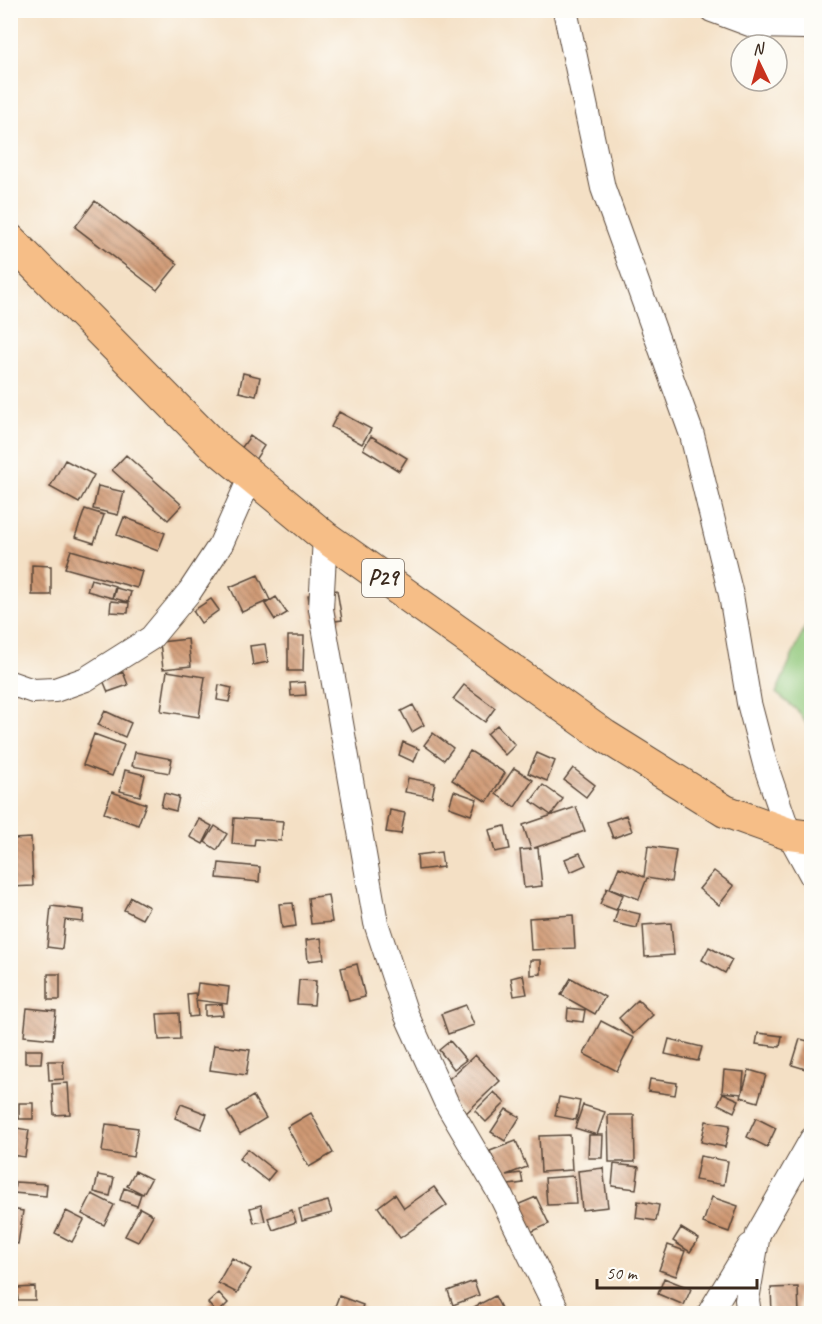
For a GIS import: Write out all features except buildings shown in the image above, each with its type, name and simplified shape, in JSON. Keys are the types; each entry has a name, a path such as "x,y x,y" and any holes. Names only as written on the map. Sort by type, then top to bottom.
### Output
{"main road":[{"name":"P29","path":"10,240 211,443 325,537 605,736 725,811 800,835"}],"street":[{"path":"565,10 603,188 692,435 731,595 749,703 765,764 800,835 812,876"},
{"path":"712,10 755,26 804,27 812,25"},
{"path":"10,683 33,691 55,690 86,679 151,638 190,591 221,544 251,476"},
{"path":"325,537 321,609 376,923 406,1014 446,1102 500,1194 559,1314"},
{"path":"710,1314 812,1139"},
{"path":"749,1314 747,1300 758,1234"}],"green space":[{"path":"811,613 812,731 798,711 776,693"}]}
